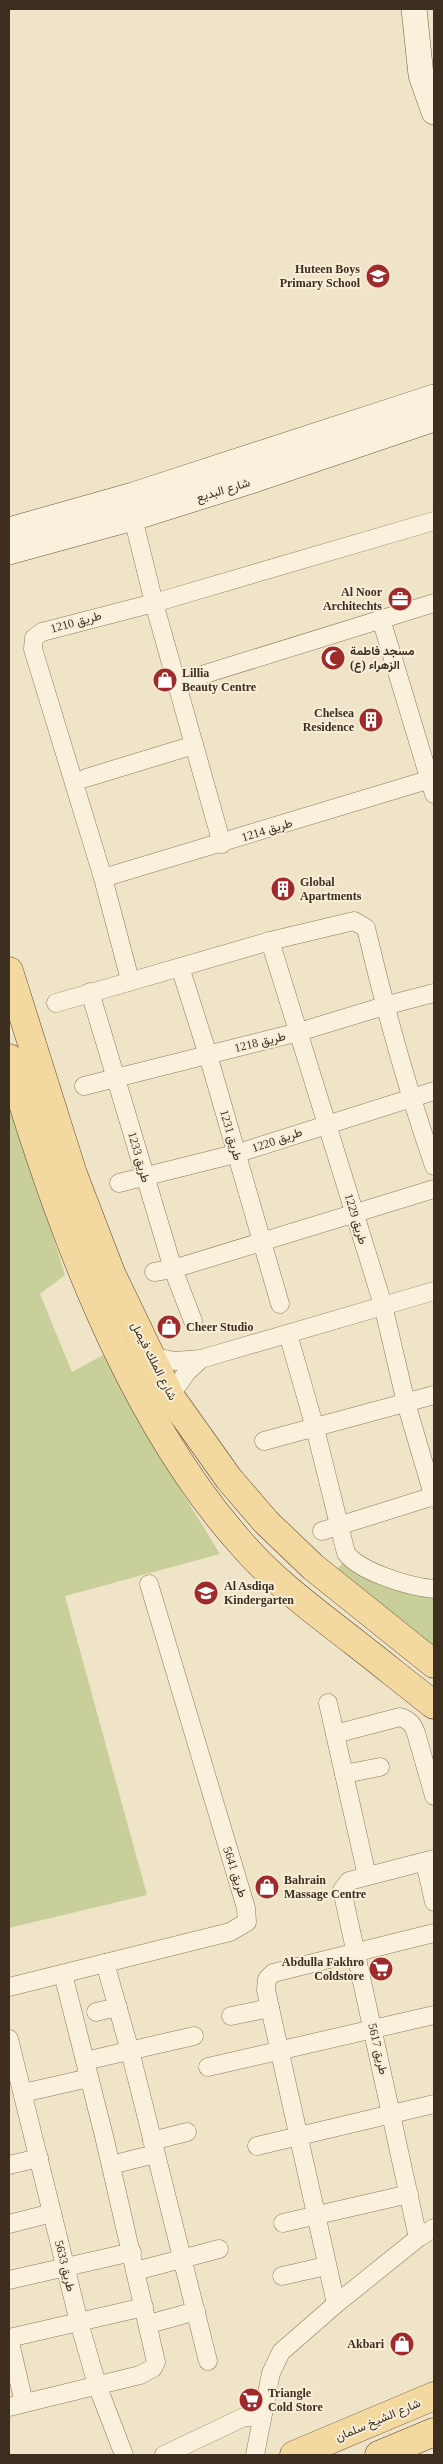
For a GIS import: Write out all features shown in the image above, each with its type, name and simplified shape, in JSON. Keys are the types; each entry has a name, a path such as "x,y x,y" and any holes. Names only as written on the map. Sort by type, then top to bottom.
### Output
{"main road":[{"name":"شارع الملك فيصل","path":"9,971 73,1174 111,1273 149,1356 170,1396 229,1478 266,1522 314,1567 434,1664"},
{"path":"9,1058 68,1235 85,1276 130,1375 163,1434 198,1488 239,1541 293,1595 434,1705"},
{"name":"شارع الشيخ سلمان","path":"294,2455 434,2396"},
{"path":"379,2455 426,2437"}],"street":[{"path":"414,9 421,75 434,112"},
{"name":"شارع البديع","path":"10,535 434,397"},
{"name":"شارع البديع","path":"10,535 133,518 254,480 434,419"},
{"path":"133,518 154,603 222,844"},
{"name":"طريق 1210","path":"130,980 103,878 32,649 34,638 42,632 154,603 434,521"},
{"path":"176,683 434,603"},
{"path":"381,619 432,786"},
{"path":"86,778 194,745"},
{"name":"طريق 1214","path":"103,878 432,786"},
{"path":"56,1003 270,941 354,921 366,928 384,1006 411,1098 434,1166"},
{"name":"طريق 1229","path":"270,941 383,1305 406,1403 434,1497"},
{"name":"طريق 1231","path":"180,967 208,1055 280,1304"},
{"name":"طريق 1233","path":"90,992 145,1178 193,1321"},
{"name":"طريق 1218","path":"84,1086 299,1032 434,993"},
{"name":"طريق 1220","path":"119,1183 236,1154 327,1123 434,1091"},
{"path":"154,1272 174,1269 434,1189"},
{"path":"149,1356 175,1361 201,1359 383,1305 434,1292"},
{"path":"288,1334 315,1428 346,1553 358,1565 402,1582 434,1588"},
{"path":"170,1396 187,1372 201,1359"},
{"path":"264,1442 434,1395"},
{"path":"322,1531 434,1497"},
{"name":"طريق 5641","path":"9,1986 230,1932 247,1922 248,1915 149,1584"},
{"path":"328,1703 367,1876"},
{"path":"335,1734 400,1717 408,1720 413,1725 416,1733 434,1796"},
{"path":"344,1774 380,1767"},
{"path":"430,1860 434,1902"},
{"name":"طريق 5617","path":"418,2238 342,1890 349,1881 430,1860"},
{"path":"336,2304 297,2136 266,1983 273,1973 434,1933"},
{"path":"105,1963 130,2051 208,2361"},
{"path":"63,1974 111,2165 147,2315 155,2354 153,2368 140,2375 16,2405 9,2338 79,2322 147,2315 196,2311"},
{"path":"96,2012 118,2007"},
{"path":"231,2016 270,2008"},
{"path":"208,2067 434,2015"},
{"path":"23,2093 87,2070 130,2051 194,2036"},
{"name":"طريق 5633","path":"9,2038 13,2070 23,2093 79,2322 97,2385 124,2455"},
{"path":"257,2146 434,2104"},
{"path":"111,2165 187,2132"},
{"path":"9,2165 38,2158"},
{"path":"283,2224 409,2194"},
{"path":"9,2224 52,2213"},
{"path":"256,2448 271,2373 281,2352 336,2304 418,2238 434,2228"},
{"path":"136,2271 219,2249"},
{"path":"9,2280 132,2252"},
{"path":"282,2276 326,2266"},
{"path":"164,2455 244,2416 262,2417"}],"green space":[{"path":"9,1095 65,1275 40,1294 72,1372 112,1350 149,1438 220,1554 65,1596 147,1895 9,1928"},
{"path":"345,1561 434,1596 434,1651 333,1573"}],"place":[{"name":"Huteen Boys Primary School","path":"378,276"},
{"name":"Al Noor Architechts","path":"400,599"},
{"name":"مسجد فاطمة الزهراء (ع)","path":"333,658"},
{"name":"Lillia Beauty Centre","path":"165,680"},
{"name":"Chelsea Residence","path":"371,720"},
{"name":"Global Apartments","path":"283,889"},
{"name":"Cheer Studio","path":"169,1327"},
{"name":"Al Asdiqa Kindergarten","path":"206,1593"},
{"name":"Bahrain Massage Centre","path":"267,1887"},
{"name":"Abdulla Fakhro Coldstore","path":"381,1969"},
{"name":"Akbari","path":"402,2344"},
{"name":"Triangle Cold Store","path":"251,2400"}]}
